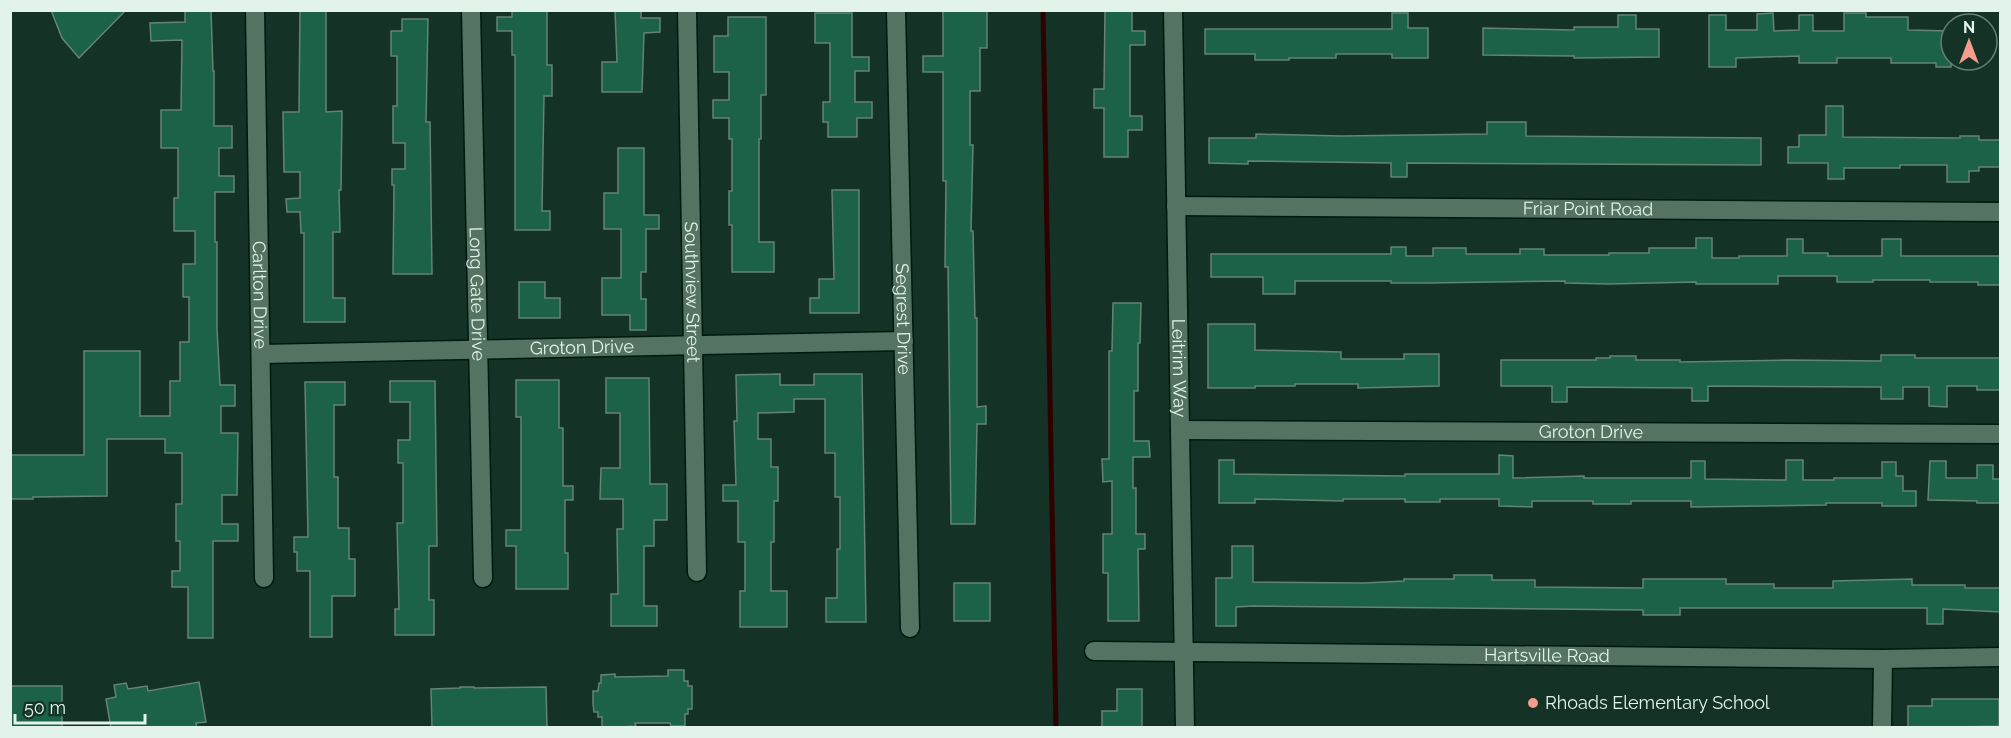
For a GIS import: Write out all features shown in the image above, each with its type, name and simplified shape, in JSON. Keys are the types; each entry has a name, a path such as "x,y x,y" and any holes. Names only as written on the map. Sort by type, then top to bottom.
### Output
{"street":[{"name":"Carlton Drive","path":"255,10 264,578"},
{"name":"Long Gate Drive","path":"471,10 483,578"},
{"name":"Southview Street","path":"687,10 697,572"},
{"name":"Segrest Drive","path":"896,10 910,628"},
{"name":"Leitrim Way","path":"1173,10 1185,728"},
{"name":"Friar Point Road","path":"1176,206 2001,213"},
{"name":"Groton Drive","path":"261,354 904,341"},
{"name":"Groton Drive","path":"1180,430 2001,434"},
{"name":"Hartsville Road","path":"1094,651 2001,657"},
{"path":"1882,728 1883,658"}],"building":[{"path":"51,10 126,10 79,58 62,38"},
{"path":"185,10 211,10 214,126 232,126 232,148 219,148 219,176 234,176 234,192 215,192 215,242 217,242 217,329 220,385 235,385 235,406 221,406 221,433 238,433 237,495 222,495 222,524 238,524 238,541 213,541 213,638 188,638 188,587 172,587 172,571 180,571 180,541 176,541 176,504 182,504 182,453 165,453 165,439 107,439 107,496 10,499 10,455 84,455 84,351 140,351 140,416 170,416 170,381 180,381 180,342 189,342 189,297 183,297 183,264 195,264 195,231 174,231 174,198 178,198 178,148 161,148 161,110 181,110 182,40 151,41 150,23 185,22"},
{"path":"300,10 326,10 326,112 342,111 340,232 333,232 333,298 345,298 345,322 304,322 304,233 301,233 300,212 287,212 286,199 300,198 300,172 284,172 283,112 299,112"},
{"path":"512,10 547,10 547,65 552,65 552,96 544,96 542,211 550,211 550,230 515,230 515,55 512,55 512,31 497,31 497,17 512,17"},
{"path":"615,10 641,10 641,18 660,18 660,32 644,33 642,92 602,92 602,62 617,62"},
{"path":"1105,10 1132,10 1132,31 1145,31 1145,45 1130,45 1130,116 1142,116 1142,130 1128,130 1128,157 1104,157 1104,108 1094,108 1094,89 1104,89"},
{"path":"943,11 987,11 987,48 980,48 980,91 970,91 970,145 973,145 971,231 973,231 975,318 977,318 977,407 986,406 986,424 977,424 975,524 951,524 948,267 945,267 946,181 943,181 943,72 923,72 923,56 943,56"},
{"path":"815,13 852,13 852,57 869,57 869,71 855,71 855,102 872,102 872,118 857,118 857,137 828,137 828,122 823,122 823,102 830,102 830,43 815,43"},
{"path":"1392,13 1408,13 1408,28 1428,28 1428,58 1392,58 1392,54 1336,54 1336,58 1255,60 1255,54 1205,54 1205,29 1392,29"},
{"path":"1773,13 1774,31 1799,30 1799,15 1813,15 1813,31 1844,31 1844,13 1866,13 1866,17 1908,17 1908,30 1939,31 1939,67 1936,67 1936,63 1891,63 1891,58 1837,58 1837,63 1799,63 1799,56 1736,58 1736,67 1709,67 1709,15 1726,15 1726,30 1757,30 1757,14"},
{"path":"1618,15 1636,15 1636,29 1659,29 1659,57 1574,58 1574,56 1483,55 1483,28 1574,30 1574,27 1618,27"},
{"path":"728,17 766,17 766,95 761,95 761,139 759,139 759,242 774,242 774,272 732,272 729,191 732,191 732,139 729,139 729,118 713,118 713,100 729,100 729,72 714,72 714,36 728,36"},
{"path":"402,19 428,19 426,122 430,122 432,274 393,274 394,185 392,185 392,169 405,169 405,143 393,143 393,106 397,106 397,56 391,56 391,31 402,31"},
{"path":"1826,106 1843,106 1843,137 1960,138 1960,136 1979,136 1979,140 2001,140 2001,167 1979,167 1979,171 1969,171 1969,182 1947,182 1947,165 1844,168 1844,179 1828,179 1828,163 1788,163 1788,147 1799,147 1799,135 1826,135"},
{"path":"1487,122 1526,122 1526,136 1761,138 1761,165 1407,163 1407,177 1391,177 1391,163 1248,161 1248,164 1209,163 1209,138 1256,138 1256,134 1341,136 1487,134"},
{"path":"618,148 644,148 644,215 659,215 659,229 646,229 646,272 641,272 641,299 646,299 646,330 630,330 630,315 602,315 602,278 621,278 621,229 604,229 604,193 618,193"},
{"path":"832,190 859,190 859,313 810,313 810,298 819,298 819,279 834,279"},
{"path":"1696,238 1712,238 1712,258 1787,256 1787,239 1803,239 1803,253 1828,253 1828,256 1882,256 1882,239 1901,239 1901,256 2001,256 2001,285 1978,285 1978,282 1930,282 1930,280 1837,282 1837,276 1778,276 1778,284 1295,281 1295,294 1263,294 1263,277 1211,277 1211,254 1391,254 1391,247 1406,247 1406,256 1433,256 1433,248 1466,248 1466,254 1520,254 1520,249 1544,249 1544,255 1609,255 1609,253 1649,253 1649,248 1696,248"},
{"path":"519,282 545,282 545,298 560,298 560,318 519,318"},
{"path":"1113,303 1141,303 1138,391 1134,391 1134,441 1149,441 1150,457 1133,457 1136,534 1145,534 1145,549 1138,549 1139,621 1108,621 1108,573 1103,573 1103,534 1112,534 1112,481 1103,482 1102,459 1109,459 1109,351 1112,351"},
{"path":"1208,324 1255,324 1255,350 1341,352 1341,359 1404,359 1404,354 1439,354 1439,386 1358,388 1358,384 1295,384 1295,386 1255,386 1255,388 1208,388"},
{"path":"1881,355 1915,355 1915,358 2001,358 2001,390 1977,390 1977,386 1947,386 1947,407 1929,406 1929,387 1903,387 1903,399 1881,399 1881,387 1708,386 1708,401 1692,401 1692,388 1567,387 1567,402 1552,402 1552,386 1501,386 1501,360 1596,360 1596,358 1610,358 1610,356 1636,356 1636,360 1680,360 1680,362 1881,361"},
{"path":"780,374 780,385 814,385 814,374 862,374 866,622 826,622 826,598 837,598 837,549 840,549 840,497 835,497 835,453 825,453 825,399 794,399 794,412 758,413 758,439 771,439 771,467 778,467 778,501 774,501 774,542 771,542 771,591 787,591 787,627 740,627 740,591 745,591 745,542 738,542 738,501 723,501 723,485 736,485 734,421 737,421 736,375"},
{"path":"606,378 649,378 650,484 667,484 667,520 654,520 654,546 644,546 644,606 657,606 657,626 611,626 611,594 618,594 617,529 623,529 623,499 600,499 601,468 620,468 620,413 606,413"},
{"path":"516,380 559,380 559,428 563,428 563,486 573,486 573,500 565,500 568,589 516,589 516,546 506,546 506,530 521,530 521,417 516,417"},
{"path":"390,381 435,381 437,546 429,546 429,600 434,600 434,635 395,635 395,609 399,609 397,523 403,523 403,463 398,463 398,440 410,440 410,402 390,402"},
{"path":"305,382 345,382 345,405 334,405 334,477 338,477 338,528 349,528 349,559 355,559 355,596 332,596 332,637 310,637 310,571 297,571 297,552 294,552 294,537 308,537"},
{"path":"1499,455 1513,456 1513,478 1584,476 1584,478 1691,478 1691,461 1705,461 1705,479 1786,480 1786,460 1803,460 1803,480 1882,478 1882,462 1896,462 1896,476 1903,476 1903,491 1916,491 1916,506 1882,506 1882,503 1826,503 1826,505 1691,507 1691,501 1631,501 1631,504 1593,504 1593,501 1532,501 1532,507 1499,506 1499,499 1440,499 1440,502 1405,502 1405,499 1343,499 1343,501 1255,499 1255,503 1219,503 1219,460 1234,460 1234,474 1405,476 1405,474 1499,474"},
{"path":"1930,461 1946,461 1946,478 1977,478 1977,465 1993,465 1993,479 2001,479 2001,503 1928,500"},
{"path":"1232,546 1253,546 1253,582 1364,583 1404,581 1404,579 1454,579 1454,575 1492,575 1492,580 1535,580 1535,587 1643,588 1643,579 1726,579 1726,584 1774,584 1774,588 1833,588 1833,581 1912,579 1912,585 2001,588 2001,612 1943,609 1943,624 1927,624 1927,608 1680,608 1680,615 1643,615 1643,610 1253,606 1236,607 1236,626 1216,626 1216,578 1232,578"},
{"path":"954,583 990,583 990,621 954,621"},
{"path":"668,670 684,670 684,681 688,681 688,686 692,686 692,709 688,709 688,714 685,714 685,726 671,726 670,723 635,723 636,726 602,728 602,717 598,717 598,712 594,712 593,704 593,691 598,691 601,675 668,676"},
{"path":"199,682 206,722 196,723 197,728 111,728 106,699 116,697 114,685 126,683 128,689 147,686 148,691"},
{"path":"10,686 62,686 62,727 10,728"},
{"path":"546,687 547,728 432,728 431,689"},
{"path":"1117,689 1142,689 1142,728 1102,728 1102,711 1117,711"},
{"path":"1932,699 1999,699 1999,726 1908,728 1908,706 1932,706"}],"waterway":[{"path":"1043,10 1056,728"}],"place":[{"name":"Rhoads Elementary School","path":"1533,703"}]}
